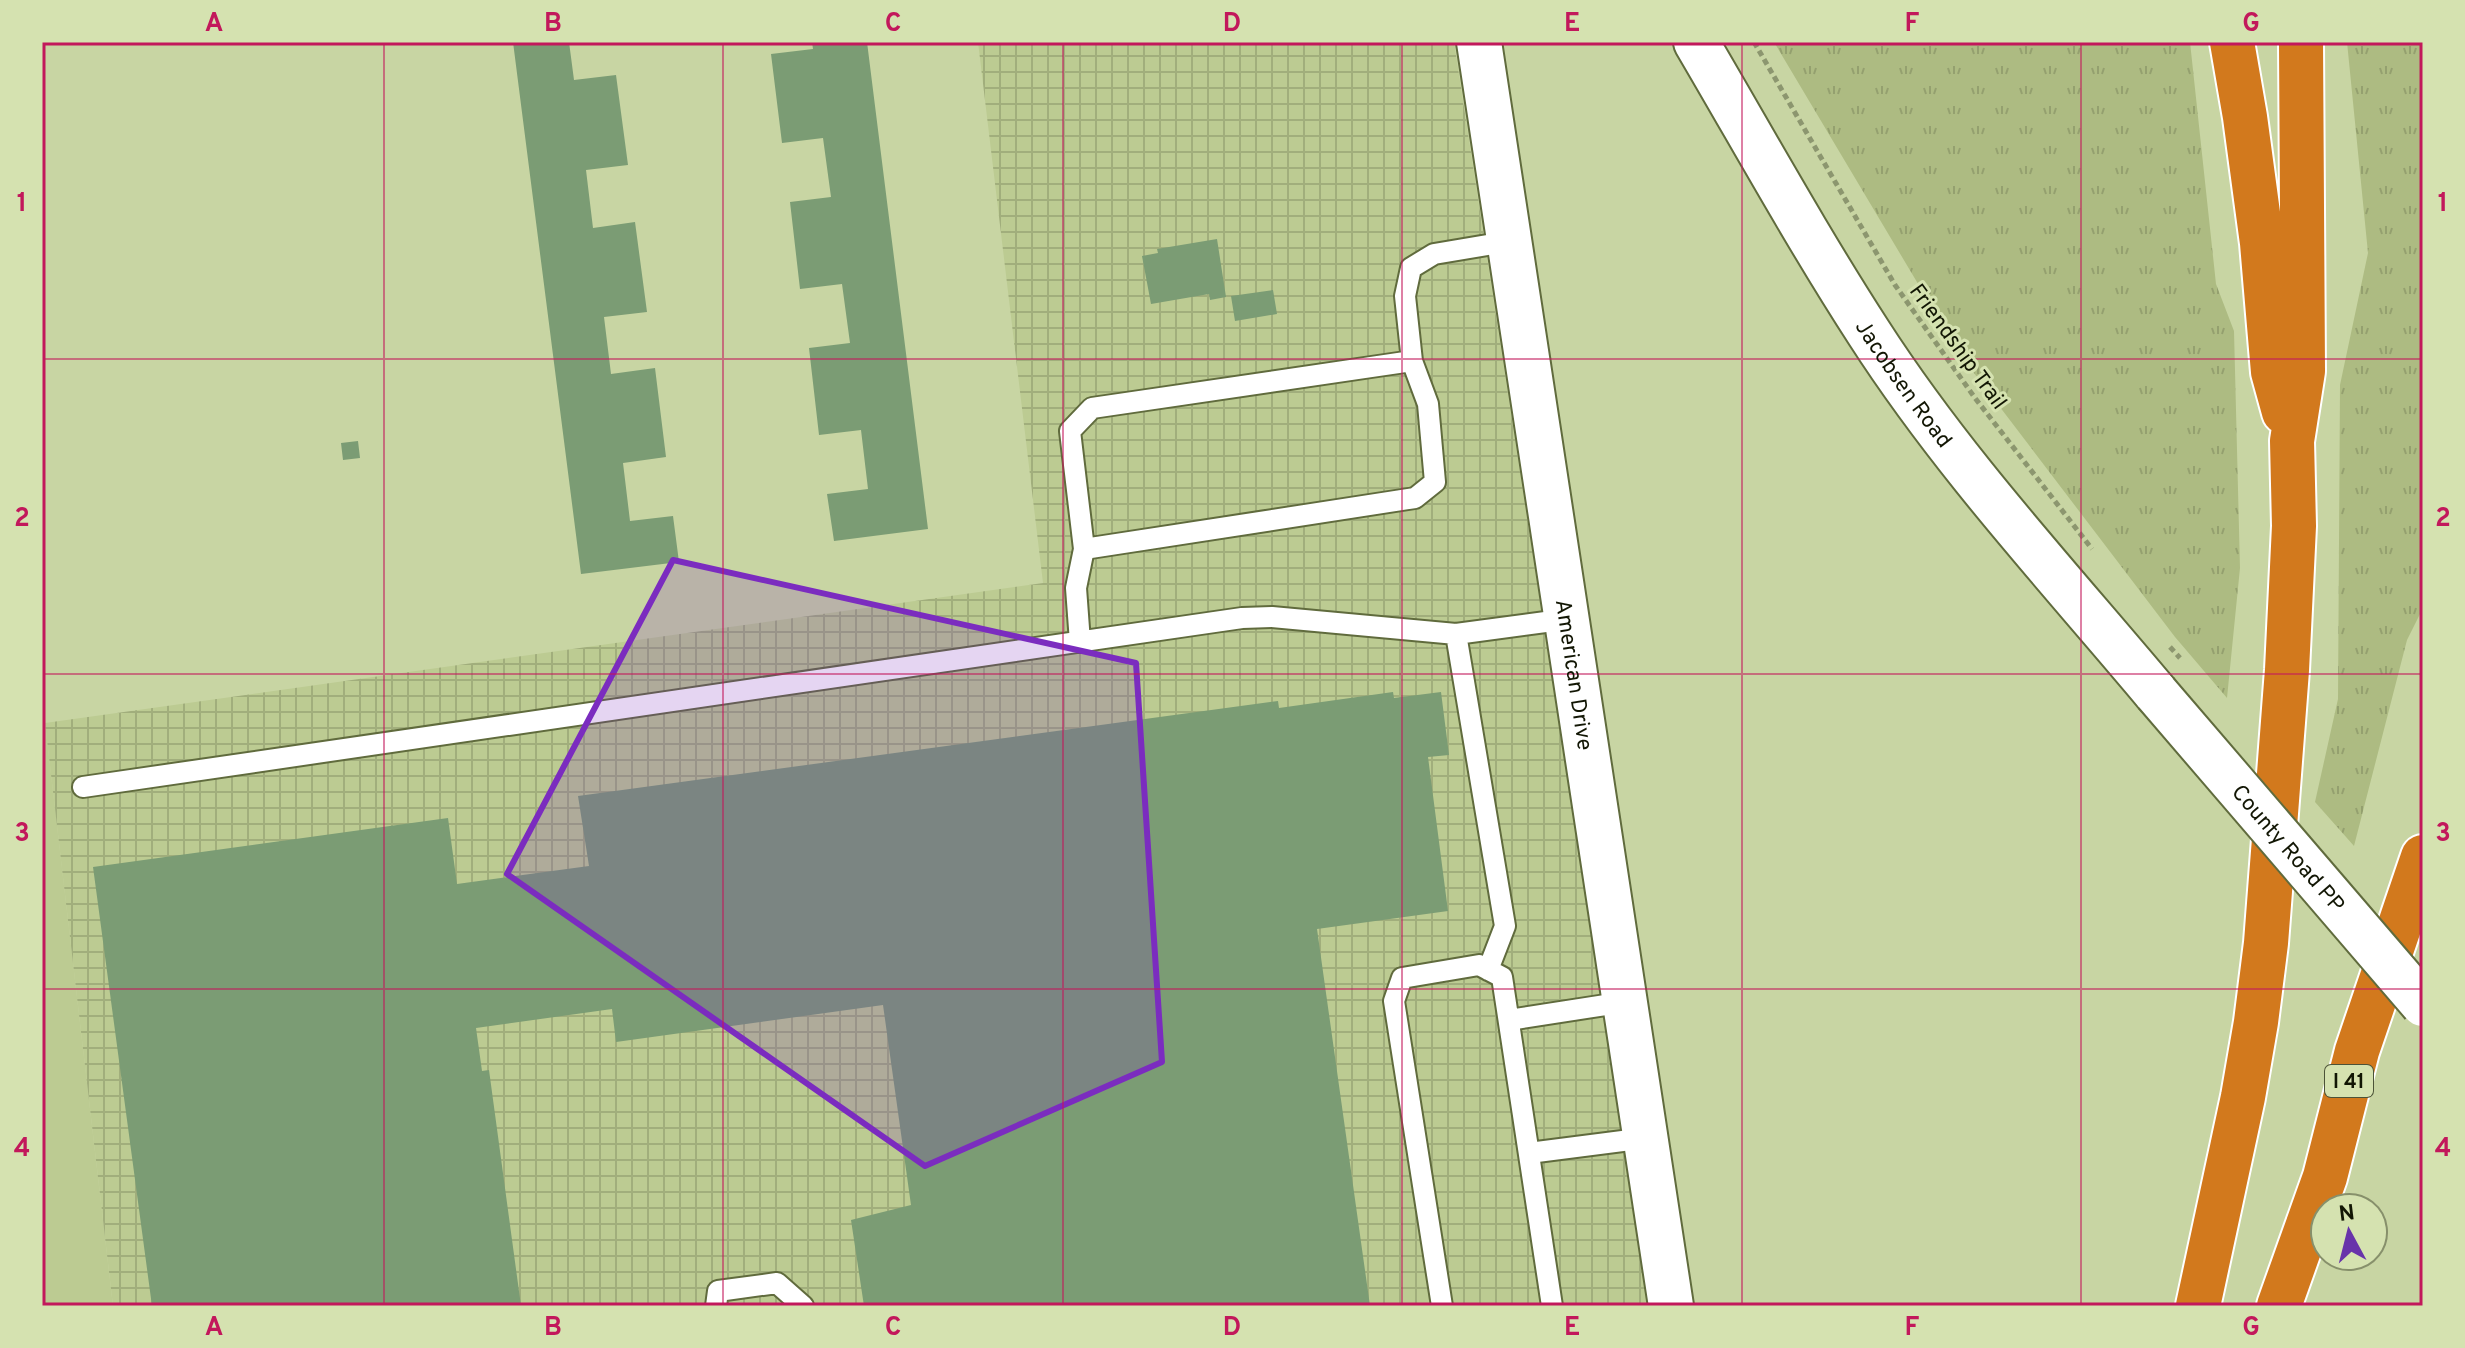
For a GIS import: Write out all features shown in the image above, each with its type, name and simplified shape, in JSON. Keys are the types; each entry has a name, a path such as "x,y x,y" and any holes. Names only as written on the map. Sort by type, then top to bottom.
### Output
{"highway":[{"path":"2232,42 2262,243 2273,372 2292,441"},
{"path":"2198,1306 2243,1097 2266,943 2287,670 2294,526 2292,441 2303,371 2301,42"},
{"name":"I 41","path":"2279,1306 2325,1177 2357,1051 2423,857"}],"street":[{"name":"American Drive","path":"1479,42 1671,1306"},
{"name":"Jacobsen Road","path":"1696,42 1870,335 1999,507 2156,693"},
{"name":"County Road PP","path":"2156,693 2423,1004"}],"lane":[{"path":"1084,549 1415,498 1435,482 1428,404 1412,361 1405,296 1411,268 1434,254 1511,241"},
{"path":"1080,642 1076,588 1084,549 1070,431 1092,408 1412,361"},
{"path":"83,787 1242,618 1272,617 1456,634 1568,619"},
{"path":"1456,634 1505,926 1488,970"},
{"path":"1442,1306 1394,1001 1402,978 1479,965 1502,977 1552,1306"},
{"path":"1509,1020 1625,1002"},
{"path":"1529,1153 1646,1138"},
{"path":"716,1306 718,1291 777,1283 803,1306"}],"path":[{"name":"Friendship Trail","path":"1754,42 1895,285 1975,398 2099,559"},
{"path":"2163,638 2170,647"}],"highlighted area":[{"path":"673,560 1136,663 1162,1062 925,1166 507,874"}],"shaded area":[{"path":"978,42 1454,42 1648,1306 113,1306 45,723 1043,583"},
{"path":"42,697 48,748 113,1306 42,1306"}],"green space":[{"path":"1774,42 2190,42 2216,284 2234,331 2240,568 2227,698 2175,637 1961,356"},
{"path":"2347,42 2423,42 2423,608 2407,640 2354,846 2315,802 2338,699 2340,385 2368,253"}],"building":[{"path":"513,42 569,42 574,80 616,75 628,165 586,170 593,228 635,222 647,312 604,317 611,374 655,368 666,457 623,463 630,521 673,516 679,562 581,574"},
{"path":"812,42 867,42 928,529 834,541 827,494 868,489 861,430 819,435 809,348 850,343 842,284 800,289 790,202 831,197 823,138 782,143 771,54 813,49"},
{"path":"1217,239 1226,297 1210,300 1209,294 1151,304 1142,256 1158,253 1157,249"},
{"path":"1273,290 1277,314 1235,321 1231,296"},
{"path":"358,441 360,458 343,460 341,443"},
{"path":"1393,692 1394,698 1441,692 1449,755 1428,757 1448,911 1317,929 1370,1306 864,1306 851,1220 911,1205 883,1005 616,1042 612,1009 476,1028 482,1071 489,1070 521,1306 152,1306 93,867 448,818 457,884 589,866 578,796 1278,701 1279,708"}]}
